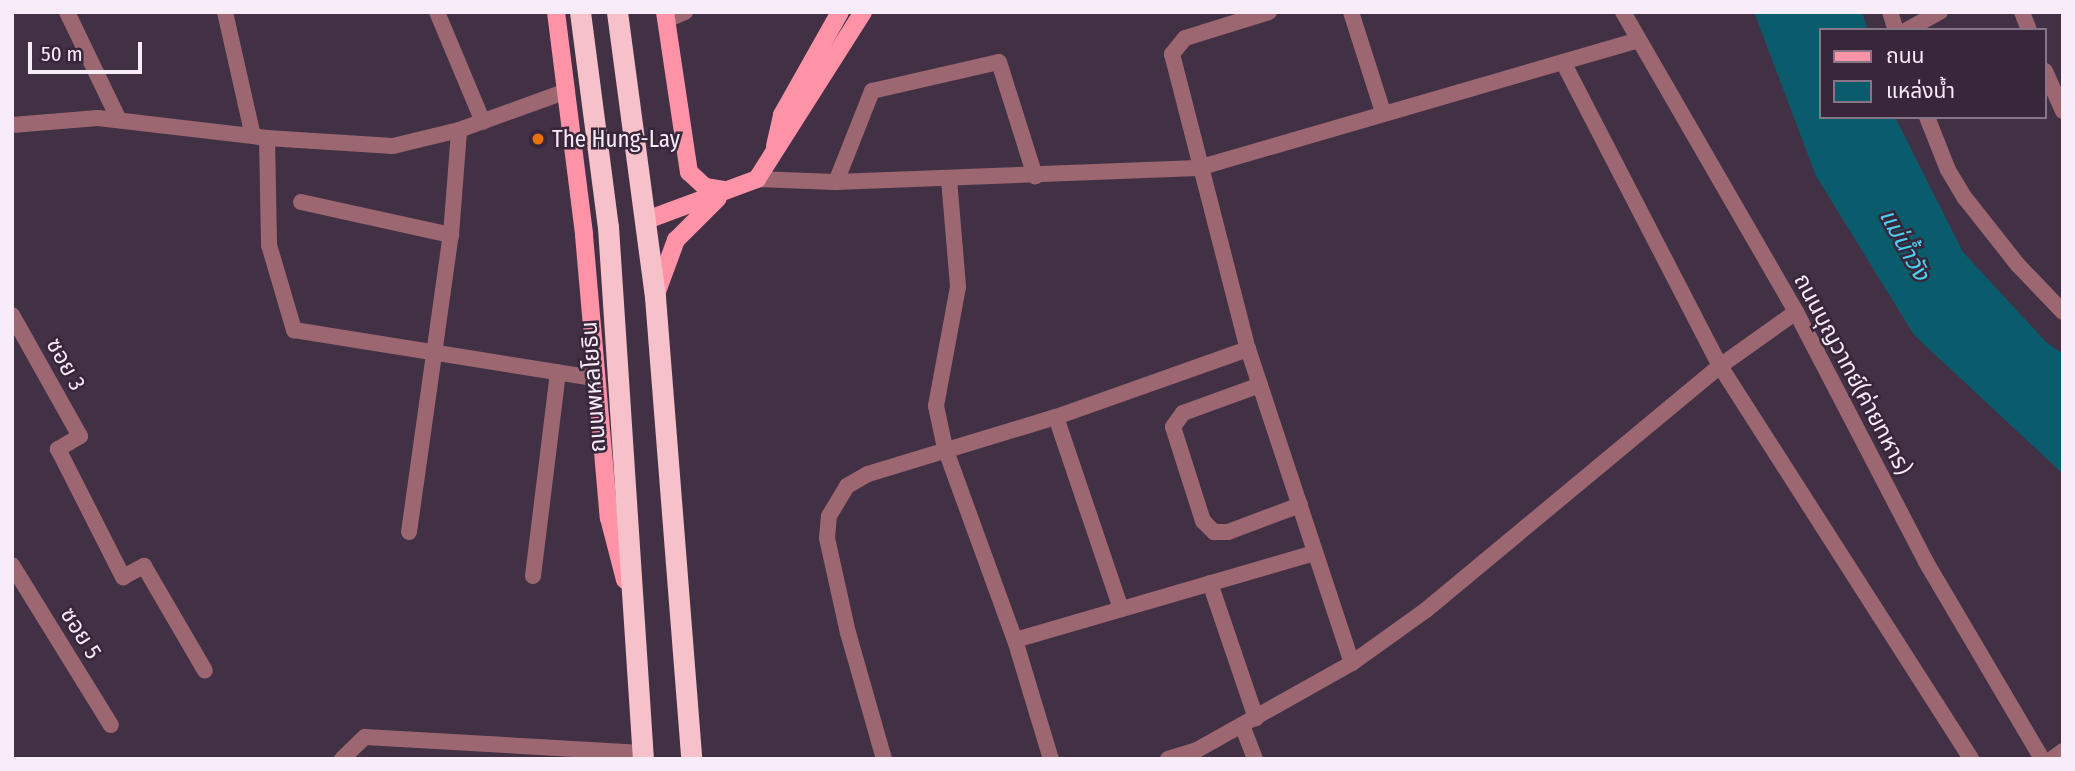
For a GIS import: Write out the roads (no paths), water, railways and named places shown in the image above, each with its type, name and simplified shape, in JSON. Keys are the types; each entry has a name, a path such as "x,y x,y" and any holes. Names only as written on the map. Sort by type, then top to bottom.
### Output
{"highway":[{"name":"ถนนพหลโยธิน","path":"580,12 608,227 637,627 643,756"},
{"path":"617,12 655,298 691,759"},
{"path":"608,227 644,222"}],"main road":[{"path":"556,12 567,91 610,518 637,627"},
{"path":"775,146 782,115 840,12"},
{"path":"644,222 757,179 775,146 797,122 863,12"},
{"path":"665,16 689,172 705,187 725,190"},
{"path":"655,298 683,230 725,190"}],"street":[{"path":"66,12 118,120"},
{"path":"225,12 260,137 269,245 294,330 595,378"},
{"path":"437,12 483,122"},
{"path":"665,16 685,12"},
{"path":"1269,12 1185,38 1175,45 1172,54 1198,168 1248,349 1352,663"},
{"path":"1351,12 1384,112"},
{"name":"ถนนบุญวาทย์(ค่ายทหาร)","path":"1623,12 1796,312 1926,562 2042,759"},
{"path":"1911,28 1940,12"},
{"path":"757,179 836,182 1198,168 1639,40"},
{"path":"836,182 872,91 999,62 1035,176"},
{"path":"1563,62 1720,366 1971,759"},
{"path":"2047,75 2063,111"},
{"path":"12,125 118,120 260,137 393,146 459,130 567,91"},
{"path":"1928,119 1948,170 1965,198 2018,265 2063,312"},
{"path":"409,532 451,234 459,130"},
{"path":"949,179 958,287 936,405 945,449 1015,640 1051,759"},
{"path":"301,202 451,234"},
{"path":"1168,759 1249,722 1352,663 1426,610 1720,366 1796,312"},
{"name":"ซอย 3","path":"12,315 80,436 58,449 123,577 144,566 205,671"},
{"path":"884,759 848,633 827,538 830,516 847,486 868,474 1056,417 1248,349"},
{"path":"533,576 558,373"},
{"path":"1260,385 1183,413 1173,427 1203,521 1214,532 1228,532 1300,505"},
{"path":"1056,417 1121,609"},
{"path":"1015,640 1315,552"},
{"name":"ซอย 5","path":"12,565 111,725"},
{"path":"1210,583 1249,722 1255,759"},
{"path":"342,759 365,737 643,756"},
{"path":"2052,759 2063,751"}],"water":[{"name":"แม่น้ำวัง","path":"1754,12 1862,12 1867,28 1820,28 1820,119 1896,119 1963,252 2046,342 2063,354 2063,474 1914,335 1816,176"}],"place":[{"name":"The Hung-Lay","path":"538,139"}]}
